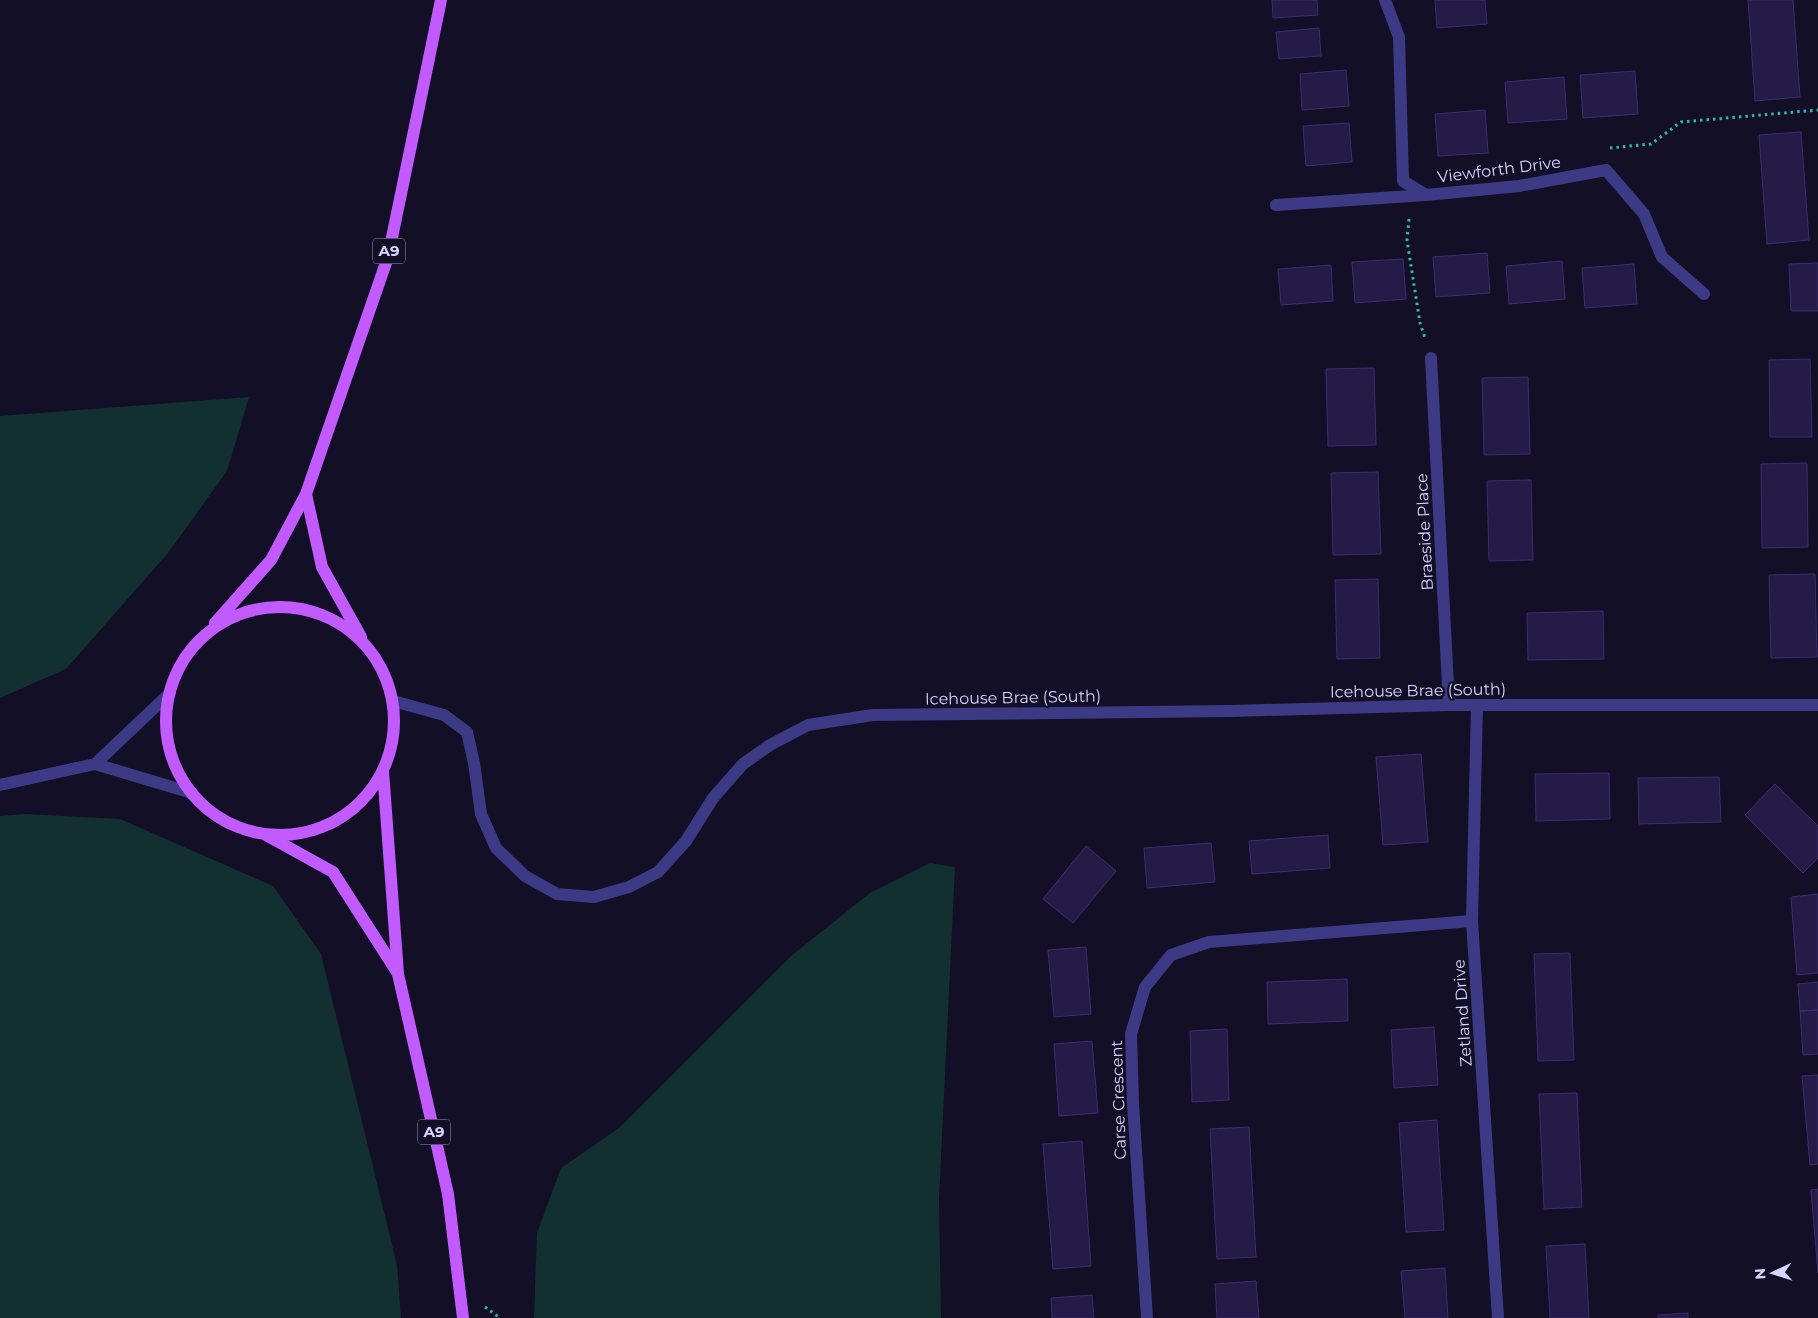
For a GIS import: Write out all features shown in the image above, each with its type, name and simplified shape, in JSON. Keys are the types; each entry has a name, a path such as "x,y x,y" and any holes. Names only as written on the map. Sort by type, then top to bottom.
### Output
{"main road":[{"name":"A9","path":"202,637 271,560 306,494 388,257 439,19 441,0"},
{"path":"306,494 322,567 365,644 383,670 393,701 394,737 383,771 363,801 334,822 301,834 265,834 238,827 212,813 192,793 174,763 166,728 170,693 182,663 202,637 232,617 267,607 303,609 337,621 365,644"},
{"name":"A9","path":"383,771 398,974 448,1194 463,1318"},
{"name":"A9","path":"265,834 332,872 398,974"}],"street":[{"name":"Viewforth Drive","path":"1386,0 1399,37 1403,181 1426,195 1519,186 1606,170"},
{"path":"1606,170 1644,214 1662,257 1704,294"},
{"path":"1276,205 1426,195"},
{"name":"Braeside Place","path":"1431,358 1449,705"},
{"path":"95,764 170,693"},
{"name":"Icehouse Brae (South)","path":"393,701 444,715 467,732 474,763 481,814 496,848 525,876 557,894 594,897 629,887 658,872 686,841 713,798 743,764 770,745 808,725 873,715 1449,705 1818,705"},
{"name":"Zetland Drive","path":"1477,705 1472,921 1498,1318"},
{"path":"0,785 95,764 192,793"},
{"name":"Carse Crescent","path":"1147,1318 1133,1104 1131,1034 1145,987 1171,955 1209,942 1472,921"}],"path":[{"path":"1606,170 1604,148 1651,144 1680,122 1818,110"},
{"path":"1410,196 1407,240 1420,323 1431,358"}],"green space":[{"path":"249,397 227,471 168,553 66,669 0,698 0,416"},
{"path":"26,814 120,819 273,886 321,954 397,1265 401,1318 0,1318 0,816"},
{"path":"930,863 955,867 939,1199 941,1318 534,1318 537,1233 561,1168 619,1128 791,956 870,893"}],"building":[{"path":"1272,0 1317,0 1318,15 1273,18"},
{"path":"1435,0 1485,0 1487,24 1437,28"},
{"path":"1748,0 1793,0 1800,97 1755,101"},
{"path":"1319,28 1321,56 1279,59 1276,32"},
{"path":"1346,70 1349,106 1302,110 1300,74"},
{"path":"1635,71 1638,114 1583,118 1580,75"},
{"path":"1564,77 1567,119 1508,123 1505,82"},
{"path":"1485,110 1488,153 1438,156 1435,114"},
{"path":"1349,123 1352,162 1306,166 1303,126"},
{"path":"1801,132 1809,240 1767,244 1759,135"},
{"path":"1487,253 1490,293 1436,297 1433,257"},
{"path":"1403,259 1406,299 1355,303 1352,262"},
{"path":"1562,261 1565,299 1509,304 1506,266"},
{"path":"1818,263 1818,311 1791,311 1789,264"},
{"path":"1634,264 1637,304 1585,308 1582,268"},
{"path":"1331,265 1333,301 1281,305 1278,269"},
{"path":"1810,359 1812,437 1770,437 1769,360"},
{"path":"1374,368 1376,445 1328,446 1326,369"},
{"path":"1528,377 1530,454 1484,455 1482,378"},
{"path":"1807,463 1808,547 1762,548 1761,464"},
{"path":"1378,472 1381,554 1333,555 1331,473"},
{"path":"1531,480 1533,560 1489,561 1487,481"},
{"path":"1815,574 1817,657 1771,658 1769,575"},
{"path":"1378,579 1380,658 1337,659 1335,580"},
{"path":"1603,611 1604,659 1528,660 1527,613"},
{"path":"1421,754 1428,842 1383,845 1376,757"},
{"path":"1609,773 1610,819 1536,821 1535,774"},
{"path":"1719,777 1721,822 1639,824 1638,778"},
{"path":"1775,784 1818,826 1818,858 1803,873 1745,815"},
{"path":"1328,835 1330,868 1252,874 1249,841"},
{"path":"1211,843 1215,882 1147,888 1144,848"},
{"path":"1086,846 1116,871 1073,923 1043,899"},
{"path":"1818,894 1818,973 1797,975 1791,897"},
{"path":"1086,947 1091,1014 1054,1017 1048,950"},
{"path":"1570,953 1574,1060 1538,1061 1534,954"},
{"path":"1347,979 1348,1021 1268,1024 1267,982"},
{"path":"1818,982 1818,1010 1800,1011 1798,984"},
{"path":"1818,1010 1818,1054 1803,1055 1800,1011"},
{"path":"1434,1027 1438,1085 1394,1088 1391,1030"},
{"path":"1227,1029 1229,1100 1192,1102 1190,1031"},
{"path":"1092,1041 1098,1113 1059,1116 1054,1044"},
{"path":"1818,1075 1818,1164 1810,1165 1802,1076"},
{"path":"1577,1093 1582,1207 1544,1209 1539,1094"},
{"path":"1437,1120 1444,1230 1406,1232 1399,1123"},
{"path":"1249,1127 1256,1257 1217,1259 1210,1129"},
{"path":"1082,1141 1091,1266 1053,1269 1043,1144"},
{"path":"1818,1189 1818,1273 1811,1190"},
{"path":"1585,1244 1589,1318 1550,1318 1546,1246"},
{"path":"1445,1268 1448,1318 1405,1318 1401,1271"},
{"path":"1256,1281 1259,1318 1217,1318 1215,1284"},
{"path":"1092,1295 1094,1318 1052,1318 1051,1298"},
{"path":"1688,1313 1688,1318 1658,1318 1658,1315"}]}
